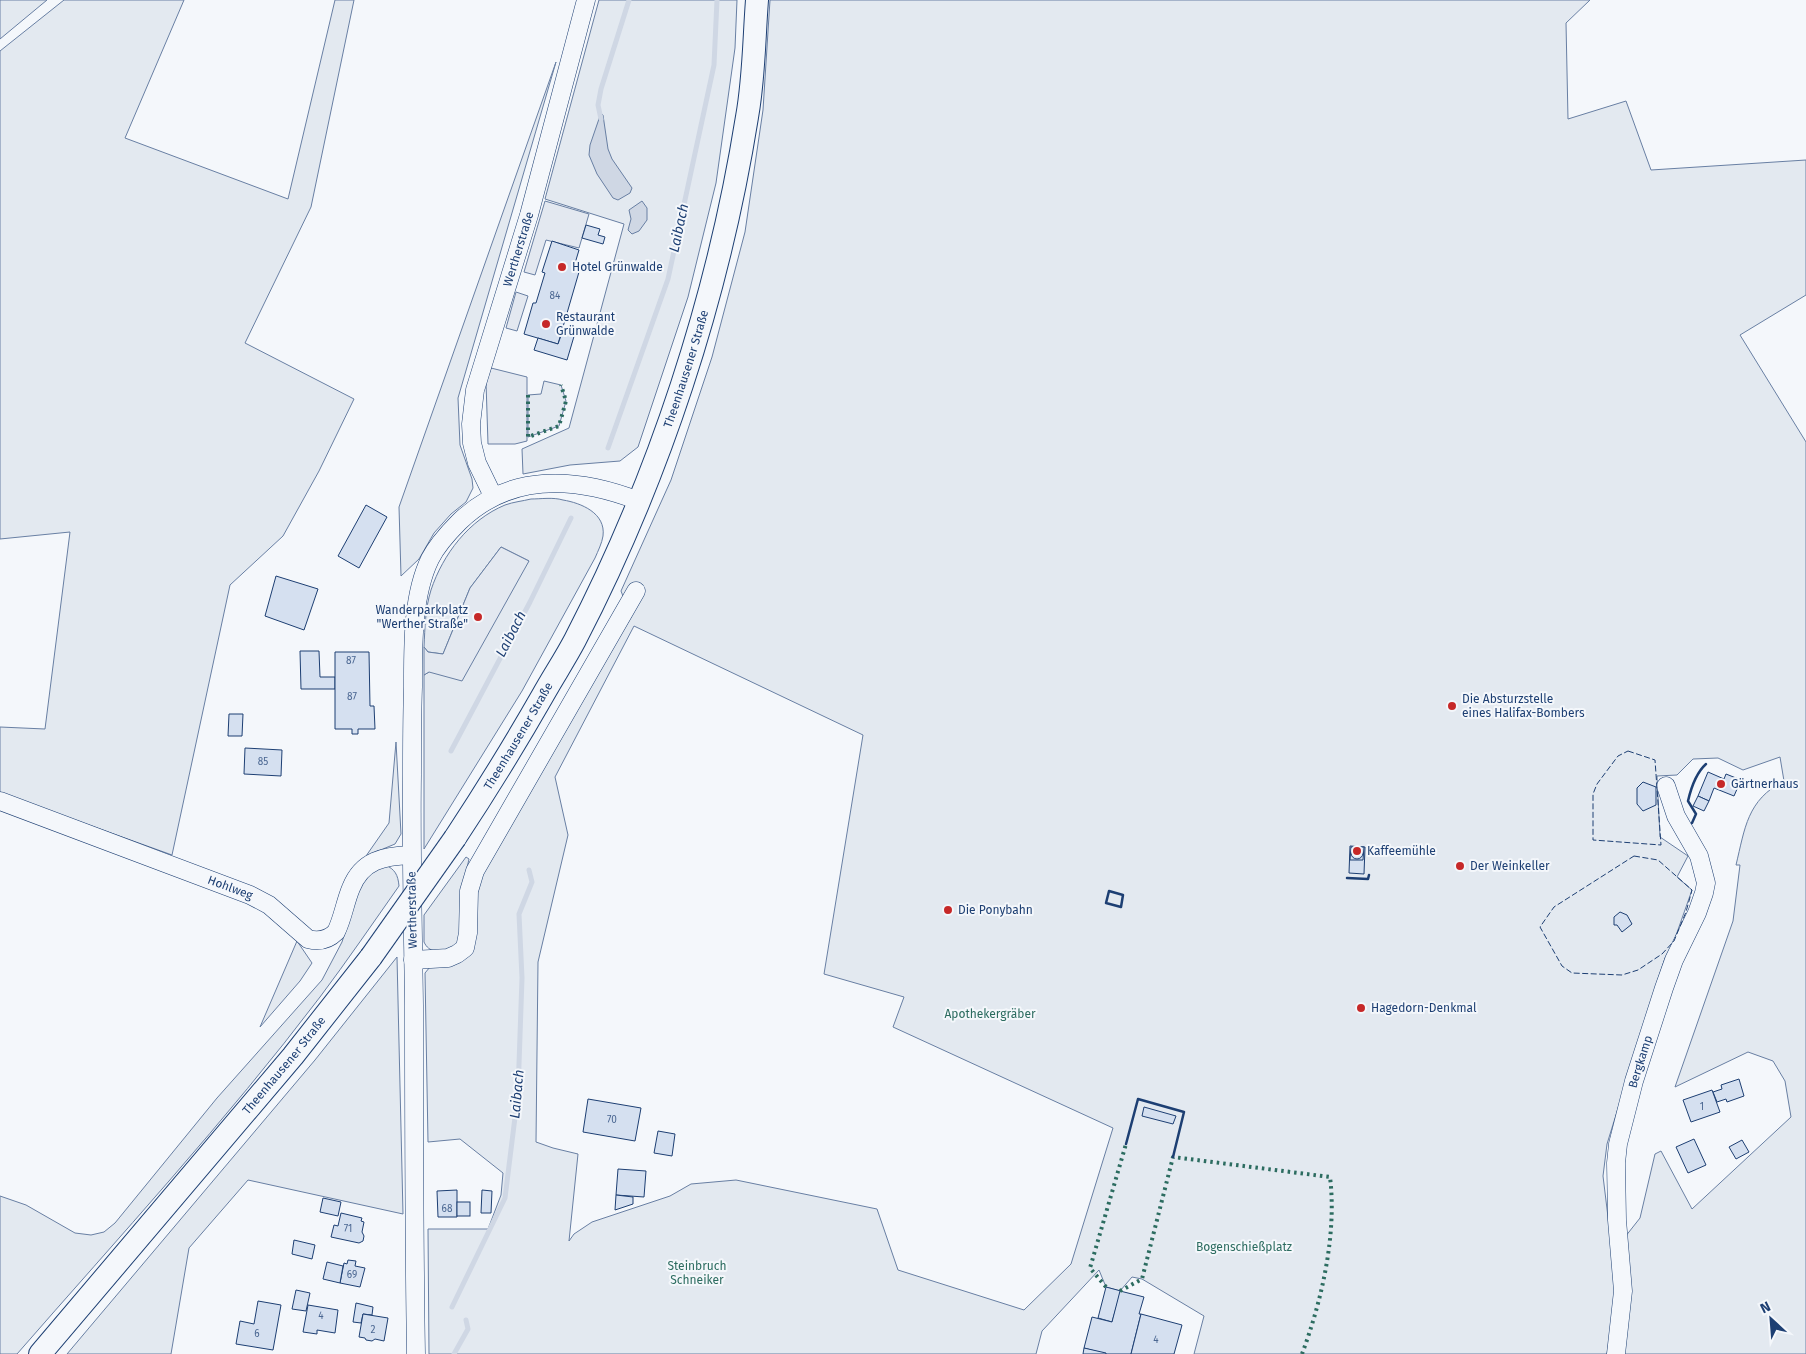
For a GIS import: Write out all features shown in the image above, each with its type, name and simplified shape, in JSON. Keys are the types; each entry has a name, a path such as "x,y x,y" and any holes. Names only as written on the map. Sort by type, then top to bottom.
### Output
{"main road":[{"name":"Theenhausener Straße","path":"40,1354 287,1063 371,957 455,838 499,771 574,641 617,552 639,501 668,425 708,297 732,205 748,115 757,0"}],"street":[{"name":"Wertherstraße","path":"493,496 476,463 472,443 471,424 475,390 529,215 586,0"},
{"name":"Wertherstraße","path":"416,1354 411,855 413,636 419,594 430,558 448,533 471,510 493,496 542,483 566,483 618,493 639,501"},
{"path":"413,960 448,958 465,948 468,934 469,891 475,871 636,591"},
{"name":"Bergkamp","path":"1616,1354 1623,1291 1616,1220 1618,1144 1634,1082 1664,988 1674,960 1697,914 1706,883 1699,856 1676,816 1666,786"},
{"name":"Hohlweg","path":"0,801 250,895 269,905 308,939 316,941 331,937 336,932 351,888 357,877 366,867 386,857 411,855"}],"green space":[{"path":"0,0 47,0 0,39"},
{"path":"64,0 184,0 125,138 288,199 335,0 354,0 311,207 245,343 354,399 319,471 283,536 230,585 172,855 0,793 0,727 45,729 70,532 0,539 0,51"},
{"path":"599,0 737,0 735,48 716,183 688,297 638,447 620,461 570,465 523,474 522,449 569,428 624,224 545,199"},
{"path":"770,0 1590,0 1566,23 1568,119 1626,101 1651,170 1806,160 1806,295 1740,335 1806,442 1806,1354 1623,1354 1625,1237 1640,1218 1655,1154 1661,1151 1692,1209 1791,1117 1785,1081 1773,1061 1748,1052 1675,1087 1733,921 1740,865 1736,865 1745,827 1755,806 1762,797 1784,781 1780,757 1743,770 1718,758 1693,759 1677,775 1657,776 1660,837 1688,856 1677,877 1692,890 1674,941 1665,958 1607,1144 1603,1176 1617,1291 1607,1354 1194,1354 1204,1316 1142,1279 1132,1277 1120,1291 1106,1287 1099,1270 1042,1331 1036,1354 429,1354 428,1229 488,1229 501,1195 503,1173 460,1139 428,1142 425,973 430,967 451,962 477,895 483,867 631,617 621,591 671,480 712,357 745,232 763,110","holes":["634,626 863,735 824,974 904,997 893,1027 1113,1128 1071,1264 1024,1310 898,1270 877,1209 736,1180 691,1184 670,1196 592,1222 574,1234 569,1241 578,1154 536,1142 538,962 568,835 555,777"]},
{"path":"556,62 458,398 460,445 472,479 473,488 466,502 451,514 434,533 419,559 401,576 399,507"},
{"path":"544,381 561,385 566,401 559,426 528,437 528,395 541,394"},
{"path":"531,499 559,499 591,510 601,521 603,528 602,541 595,558 522,691 424,849 424,675 429,672 529,561 501,547 470,588 443,654 428,652 424,647 426,611 431,590 450,551 469,529 492,511 505,505"},
{"path":"396,742 401,834 395,844 366,856 389,823"},
{"path":"466,857 469,859 464,881 460,941 449,951 431,950 424,942 424,915"},
{"path":"385,865 395,873 399,886 330,983 284,1043 172,1178 17,1354 0,1354 0,1196 26,1205 75,1233 91,1235 104,1232 115,1223 217,1098 322,980 342,942 362,879"},
{"path":"297,941 312,963 300,981 260,1027"},
{"path":"397,957 403,1214 248,1180 189,1248 171,1354 67,1354 315,1060"}],"shaded area":[{"path":"601,113 603,115 608,149 612,159 632,188 630,193 618,200 613,198 597,174 589,155 590,145"},
{"path":"545,201 589,214 579,248 546,240 535,275 524,272"},
{"path":"642,201 647,208 647,220 639,231 632,234 628,230 631,219 629,210"},
{"path":"516,292 528,296 517,331 506,328"},
{"path":"491,368 527,377 527,441 515,444 488,444 486,382"},
{"name":"Wanderparkplatz \"Werther Straße\"","path":"501,547 529,561 462,681 429,672 424,675 424,647 428,652 443,654 470,588"}],"building":[{"path":"586,225 600,229 598,235 605,237 603,244 582,238"},
{"path":"552,241 579,250 573,270 579,272 558,344 524,334 533,303 536,303 545,273 542,272"},
{"path":"563,330 575,333 567,360 534,350 538,338 558,344"},
{"path":"366,505 387,517 359,568 338,556"},
{"path":"276,576 318,589 304,630 265,616"},
{"path":"300,651 319,651 320,677 335,677 335,689 301,689"},
{"path":"335,652 369,652 370,706 374,706 375,729 358,729 358,734 352,734 352,729 335,729"},
{"path":"229,714 243,714 242,736 228,736"},
{"path":"245,748 282,750 281,776 244,774"},
{"name":"Gärtnerhaus","path":"1708,772 1724,779 1726,774 1741,780 1734,796 1714,788 1709,801 1698,796"},
{"path":"1643,782 1656,787 1656,805 1643,811 1637,804 1637,788"},
{"path":"1698,796 1709,801 1704,811 1693,806"},
{"path":"1350,846 1365,847 1364,874 1349,873"},
{"name":"Kaffeemühle","path":"1351,847 1364,847 1363,860 1350,860"},
{"path":"1357,847 1363,853 1357,859 1351,853"},
{"path":"1620,912 1627,915 1632,924 1622,932 1617,925 1614,925 1614,917"},
{"path":"1739,1079 1744,1096 1727,1102 1726,1099 1717,1102 1713,1092 1722,1089 1721,1085"},
{"path":"1712,1090 1720,1112 1691,1122 1683,1100"},
{"path":"588,1099 641,1108 635,1141 583,1132"},
{"path":"1144,1107 1176,1116 1173,1124 1142,1116"},
{"path":"658,1131 675,1134 672,1156 654,1153"},
{"path":"1694,1139 1706,1165 1688,1173 1676,1147"},
{"path":"1742,1140 1749,1152 1736,1159 1729,1147"},
{"path":"618,1169 646,1171 644,1197 616,1195"},
{"path":"457,1190 457,1217 438,1217 437,1191"},
{"path":"482,1190 492,1191 491,1213 481,1213"},
{"path":"616,1195 633,1197 633,1204 615,1210"},
{"path":"323,1198 341,1202 338,1216 320,1212"},
{"path":"457,1202 470,1202 470,1216 457,1216"},
{"path":"341,1213 362,1218 361,1221 364,1222 363,1241 359,1243 331,1237 334,1225 338,1226"},
{"path":"294,1240 315,1245 312,1259 292,1254"},
{"path":"348,1260 356,1261 355,1266 365,1268 360,1287 340,1283 344,1263 347,1264"},
{"path":"327,1262 343,1266 340,1283 323,1279"},
{"path":"1106,1287 1121,1291 1112,1322 1098,1318"},
{"path":"296,1290 310,1293 306,1311 292,1309"},
{"path":"1120,1291 1144,1297 1131,1354 1106,1354 1084,1348 1092,1317 1112,1322"},
{"path":"258,1301 281,1305 273,1350 236,1344 240,1321 254,1324"},
{"path":"356,1303 373,1307 372,1315 363,1314 361,1323 353,1322"},
{"path":"308,1305 338,1310 335,1333 317,1330 317,1334 303,1332"},
{"path":"363,1314 388,1318 384,1341 375,1339 372,1341 359,1337"},
{"path":"1141,1314 1182,1325 1174,1354 1131,1354"},
{"path":"1084,1348 1106,1353 1106,1354 1083,1354"}],"waterway":[{"path":"601,119 598,105 601,89 629,0"},
{"name":"Laibach","path":"608,448 668,279 714,65 717,0"},
{"name":"Laibach","path":"451,751 530,602 571,518"},
{"name":"Laibach","path":"452,1307 505,1198 518,1093 522,978 519,914 532,882 529,870"},
{"name":"Laibach","path":"454,1354 468,1329 466,1320"}],"hedge":[{"path":"528,395 528,437 559,426 566,401 561,385"},
{"path":"1106,1287 1090,1268 1126,1144"},
{"path":"1120,1291 1142,1279 1173,1157 1330,1177 1332,1199 1326,1267 1316,1312 1302,1354"}],"fence":[{"path":"1628,751 1655,760 1661,845 1593,840 1593,794 1597,784 1618,756 1628,751"},
{"path":"1634,856 1658,860 1692,890 1686,912 1674,941 1662,954 1638,970 1622,975 1572,973 1562,966 1540,927 1554,907 1634,856"}],"wall":[{"path":"1692,823 1696,814 1688,801 1694,781 1706,764"},
{"path":"1347,878 1368,879 1369,875"},
{"path":"1109,891 1123,895 1121,907 1106,903 1109,891"},
{"path":"1126,1144 1138,1099 1184,1112 1173,1157"}],"place":[{"name":"Hotel Grünwalde","path":"562,267"},
{"name":"Restaurant Grünwalde","path":"546,324"},
{"name":"Wanderparkplatz \"Werther Straße\"","path":"478,617"},
{"name":"Die Absturzstelle eines Halifax-Bombers","path":"1452,706"},
{"name":"Gärtnerhaus","path":"1721,784"},
{"name":"Kaffeemühle","path":"1357,851"},
{"name":"Der Weinkeller","path":"1460,866"},
{"name":"Die Ponybahn","path":"948,910"},
{"name":"Hagedorn-Denkmal","path":"1361,1008"}],"park label":[{"name":"Apothekergräber","path":"990,1014"},
{"name":"Bogenschießplatz","path":"1244,1247"},
{"name":"Steinbruch Schneiker","path":"697,1273"}]}
